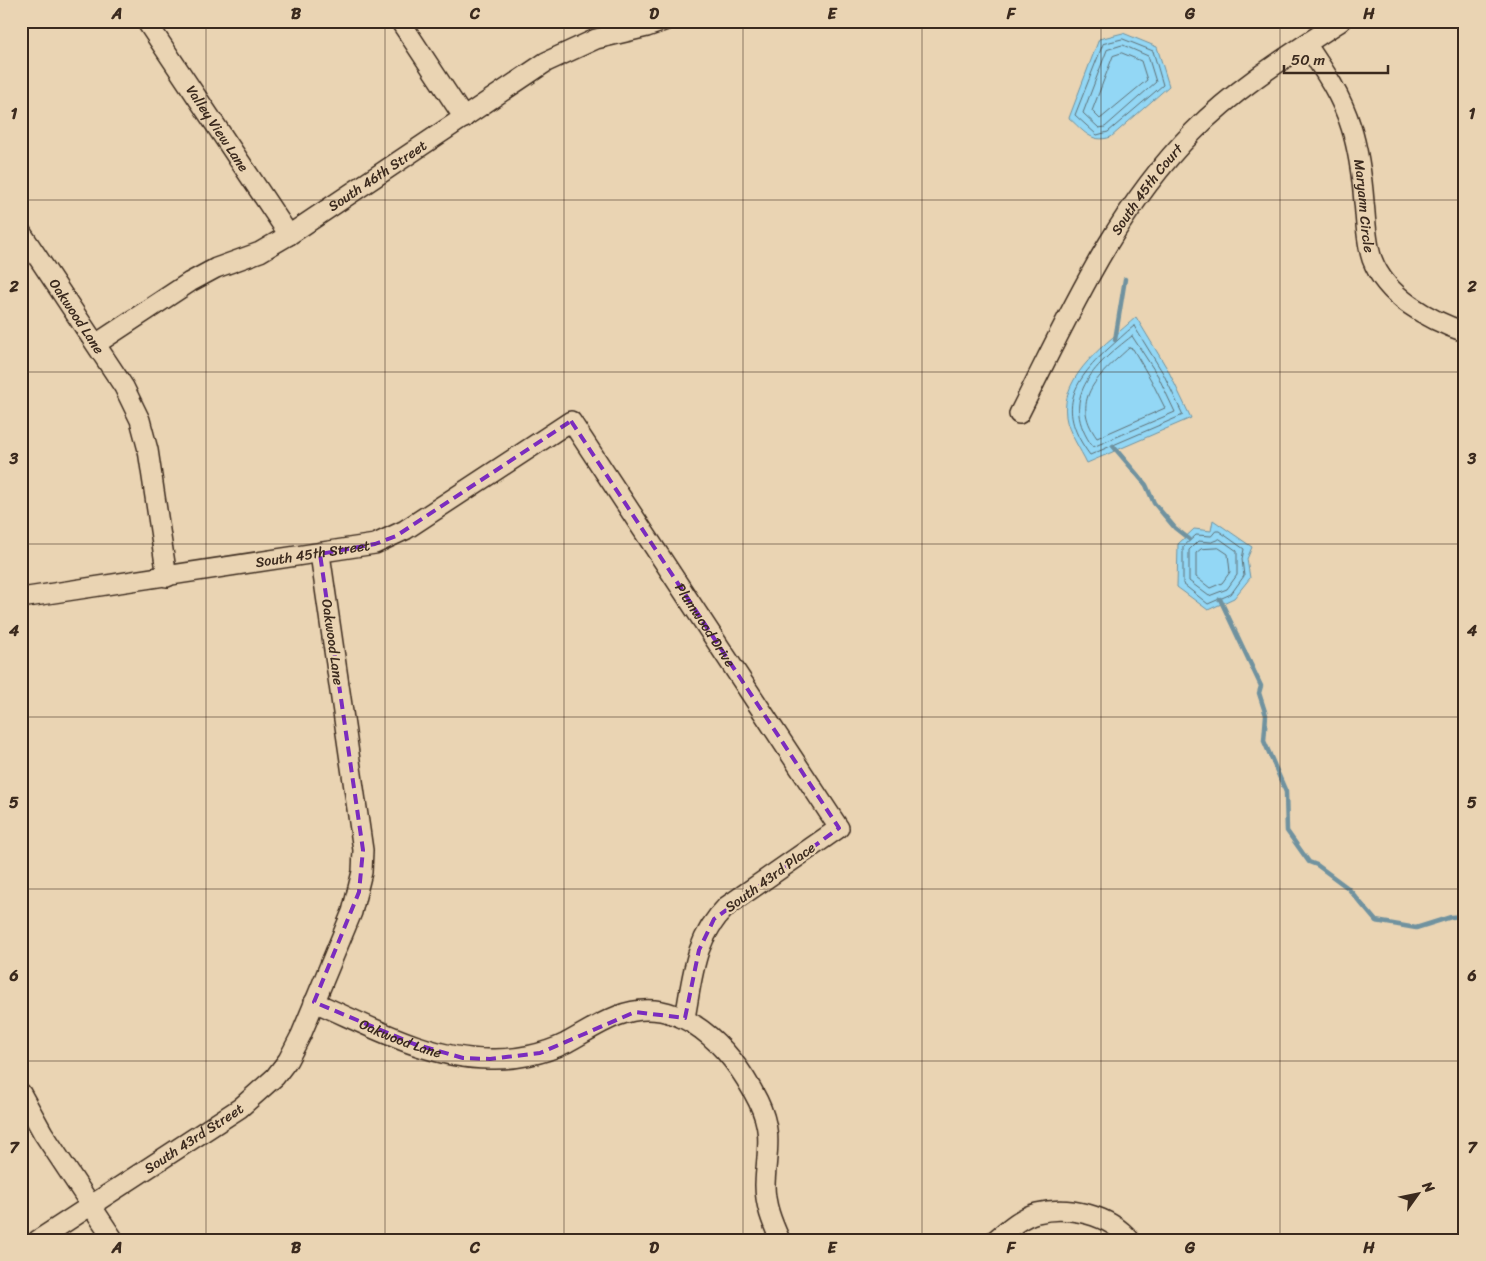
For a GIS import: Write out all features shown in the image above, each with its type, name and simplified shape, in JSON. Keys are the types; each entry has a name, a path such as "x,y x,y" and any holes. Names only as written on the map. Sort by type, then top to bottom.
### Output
{"street":[{"name":"Valley View Lane","path":"146,21 289,235"},
{"path":"400,21 464,118"},
{"name":"South 46th Street","path":"96,344 199,277 216,268 260,252 289,235 546,62 596,39 638,25 664,21"},
{"name":"South 45th Court","path":"1018,414 1083,287 1120,221 1154,174 1193,132 1236,94 1340,21"},
{"name":"Maryann Circle","path":"1306,44 1330,81 1351,127 1362,173 1372,259 1397,294 1420,313 1440,324 1465,332"},
{"name":"Oakwood Lane","path":"21,232 131,399 143,427 167,577"},
{"name":"South 45th Street","path":"21,598 320,554 375,544 396,536 571,421"},
{"name":"Plumwood Drive","path":"571,421 839,828"},
{"name":"Oakwood Lane","path":"320,554 363,850 359,892 314,1002 438,1052 463,1058 490,1059 540,1052 564,1044 617,1016 635,1012 652,1011 685,1018 717,1040 751,1089 764,1115 769,1151 765,1186 767,1205 780,1240"},
{"name":"South 43rd Place","path":"685,1018 698,950 705,933 714,919 727,906 839,828"},
{"name":"South 43rd Street","path":"38,1240 240,1108 259,1093 288,1060 314,1002"},
{"path":"21,1093 43,1133 114,1240"},
{"path":"995,1240 1016,1223 1037,1212 1062,1211 1084,1213 1102,1220 1123,1232 1130,1240"}],"highlighted area":[{"path":"571,421 839,828 714,919 699,950 685,1018 635,1012 540,1053 490,1059 463,1058 414,1044 314,1002 359,892 363,850 320,554 375,544 396,536"}],"water":[{"path":"1123,33 1157,47 1169,86 1111,137 1098,139 1088,135 1069,118 1099,39"},
{"path":"1136,317 1168,370 1191,418 1087,463 1067,423 1066,401 1070,387 1088,361"},
{"path":"1213,520 1252,547 1247,559 1250,578 1234,598 1208,610 1177,587 1178,544 1194,529 1211,531"}],"waterway":[{"path":"1115,340 1125,279"},
{"path":"1113,446 1146,485 1154,503 1175,528 1189,539"},
{"path":"1220,599 1261,686 1259,693 1266,715 1264,741 1286,792 1287,831 1309,862 1317,865 1348,888 1376,921 1416,928 1451,917 1465,916"}]}
